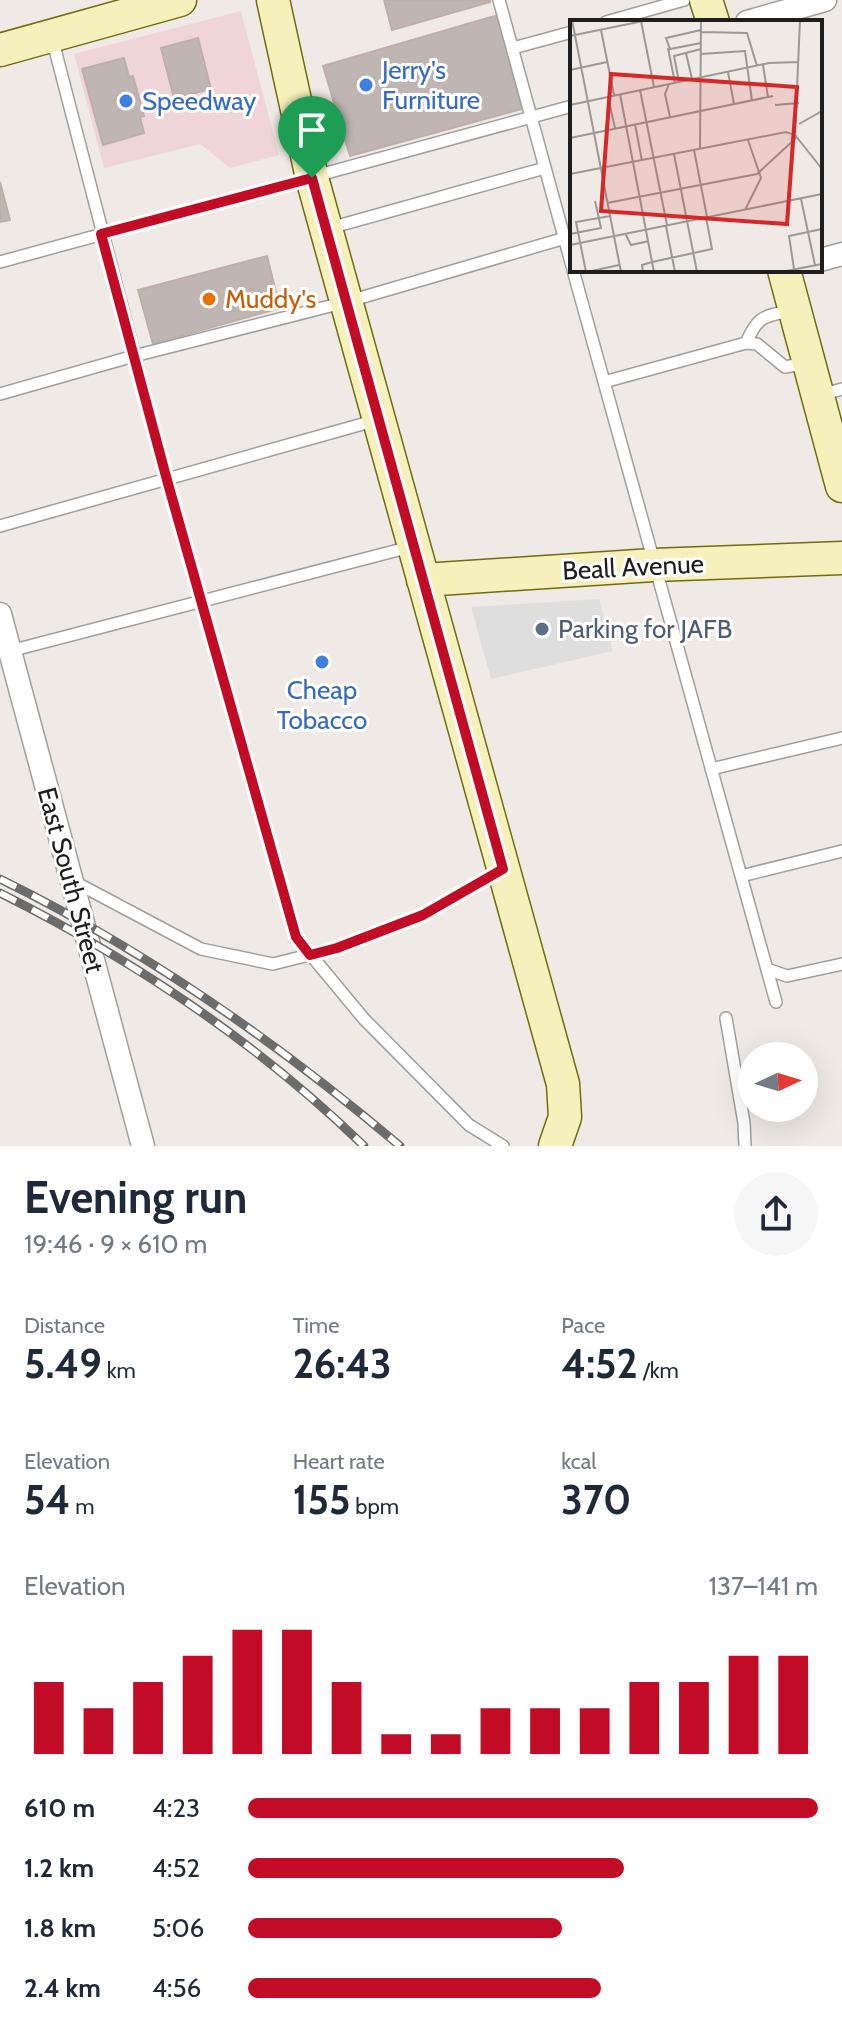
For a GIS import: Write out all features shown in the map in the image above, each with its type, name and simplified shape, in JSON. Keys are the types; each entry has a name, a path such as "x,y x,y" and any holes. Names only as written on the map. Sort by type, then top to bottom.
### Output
{"main road":[{"path":"0,50 128,6 180,0"},
{"path":"273,0 312,178 563,1084 565,1117 555,1146"},
{"path":"706,0 712,20"},
{"path":"784,272 808,363 829,405 842,486"},
{"name":"Beall Avenue","path":"423,580 653,565 842,558"}],"street":[{"path":"754,20 825,0"},
{"path":"822,259 842,254"},
{"name":"East South Street","path":"0,614 6,649 143,1146"}],"lane":[{"path":"0,394 346,302 568,238 545,168 499,0"},
{"path":"613,20 684,0"},
{"path":"513,48 570,33"},
{"path":"51,35 167,480 296,937 364,1019 469,1125 503,1146"},
{"path":"0,262 570,107"},
{"path":"326,229 545,168"},
{"path":"573,272 776,1002"},
{"path":"746,343 755,324 762,318 793,309"},
{"path":"604,382 746,343 757,344 785,367 808,363"},
{"path":"0,526 379,420"},
{"path":"6,649 414,546"},
{"path":"711,769 842,738"},
{"path":"741,876 842,851"},
{"path":"71,880 201,949 273,964 337,948 423,915 503,869"},
{"path":"767,969 787,976 842,964"},
{"path":"726,1018 745,1146"}],"shaded area":[{"path":"241,11 279,155 230,168 200,144 104,168 74,54"},
{"name":"Parking for JAFB","path":"599,599 613,651 491,679 471,607"}],"building":[{"path":"384,0 490,0 490,2 392,30"},
{"path":"498,15 522,109 350,156 323,66"},
{"path":"198,38 211,89 174,98 161,48"},
{"path":"124,58 129,77 133,76 144,116 140,117 144,133 103,145 82,69"},
{"path":"0,182 10,220 0,222"},
{"name":"Muddy's","path":"267,256 280,308 153,344 138,290"}],"railway":[{"path":"0,879 106,936 208,1000 306,1070 400,1146"},
{"path":"0,893 98,946 192,1006 281,1072 364,1146"}],"place":[{"name":"Jerry's Furniture","path":"366,85"},
{"name":"Speedway","path":"126,101"},
{"name":"Muddy's","path":"209,299"},
{"name":"Parking for JAFB","path":"542,629"},
{"name":"Cheap Tobacco","path":"322,662"}],"route":[{"path":"312,178 503,869 423,915 337,948 310,955 296,937 101,234 312,178"}]}
